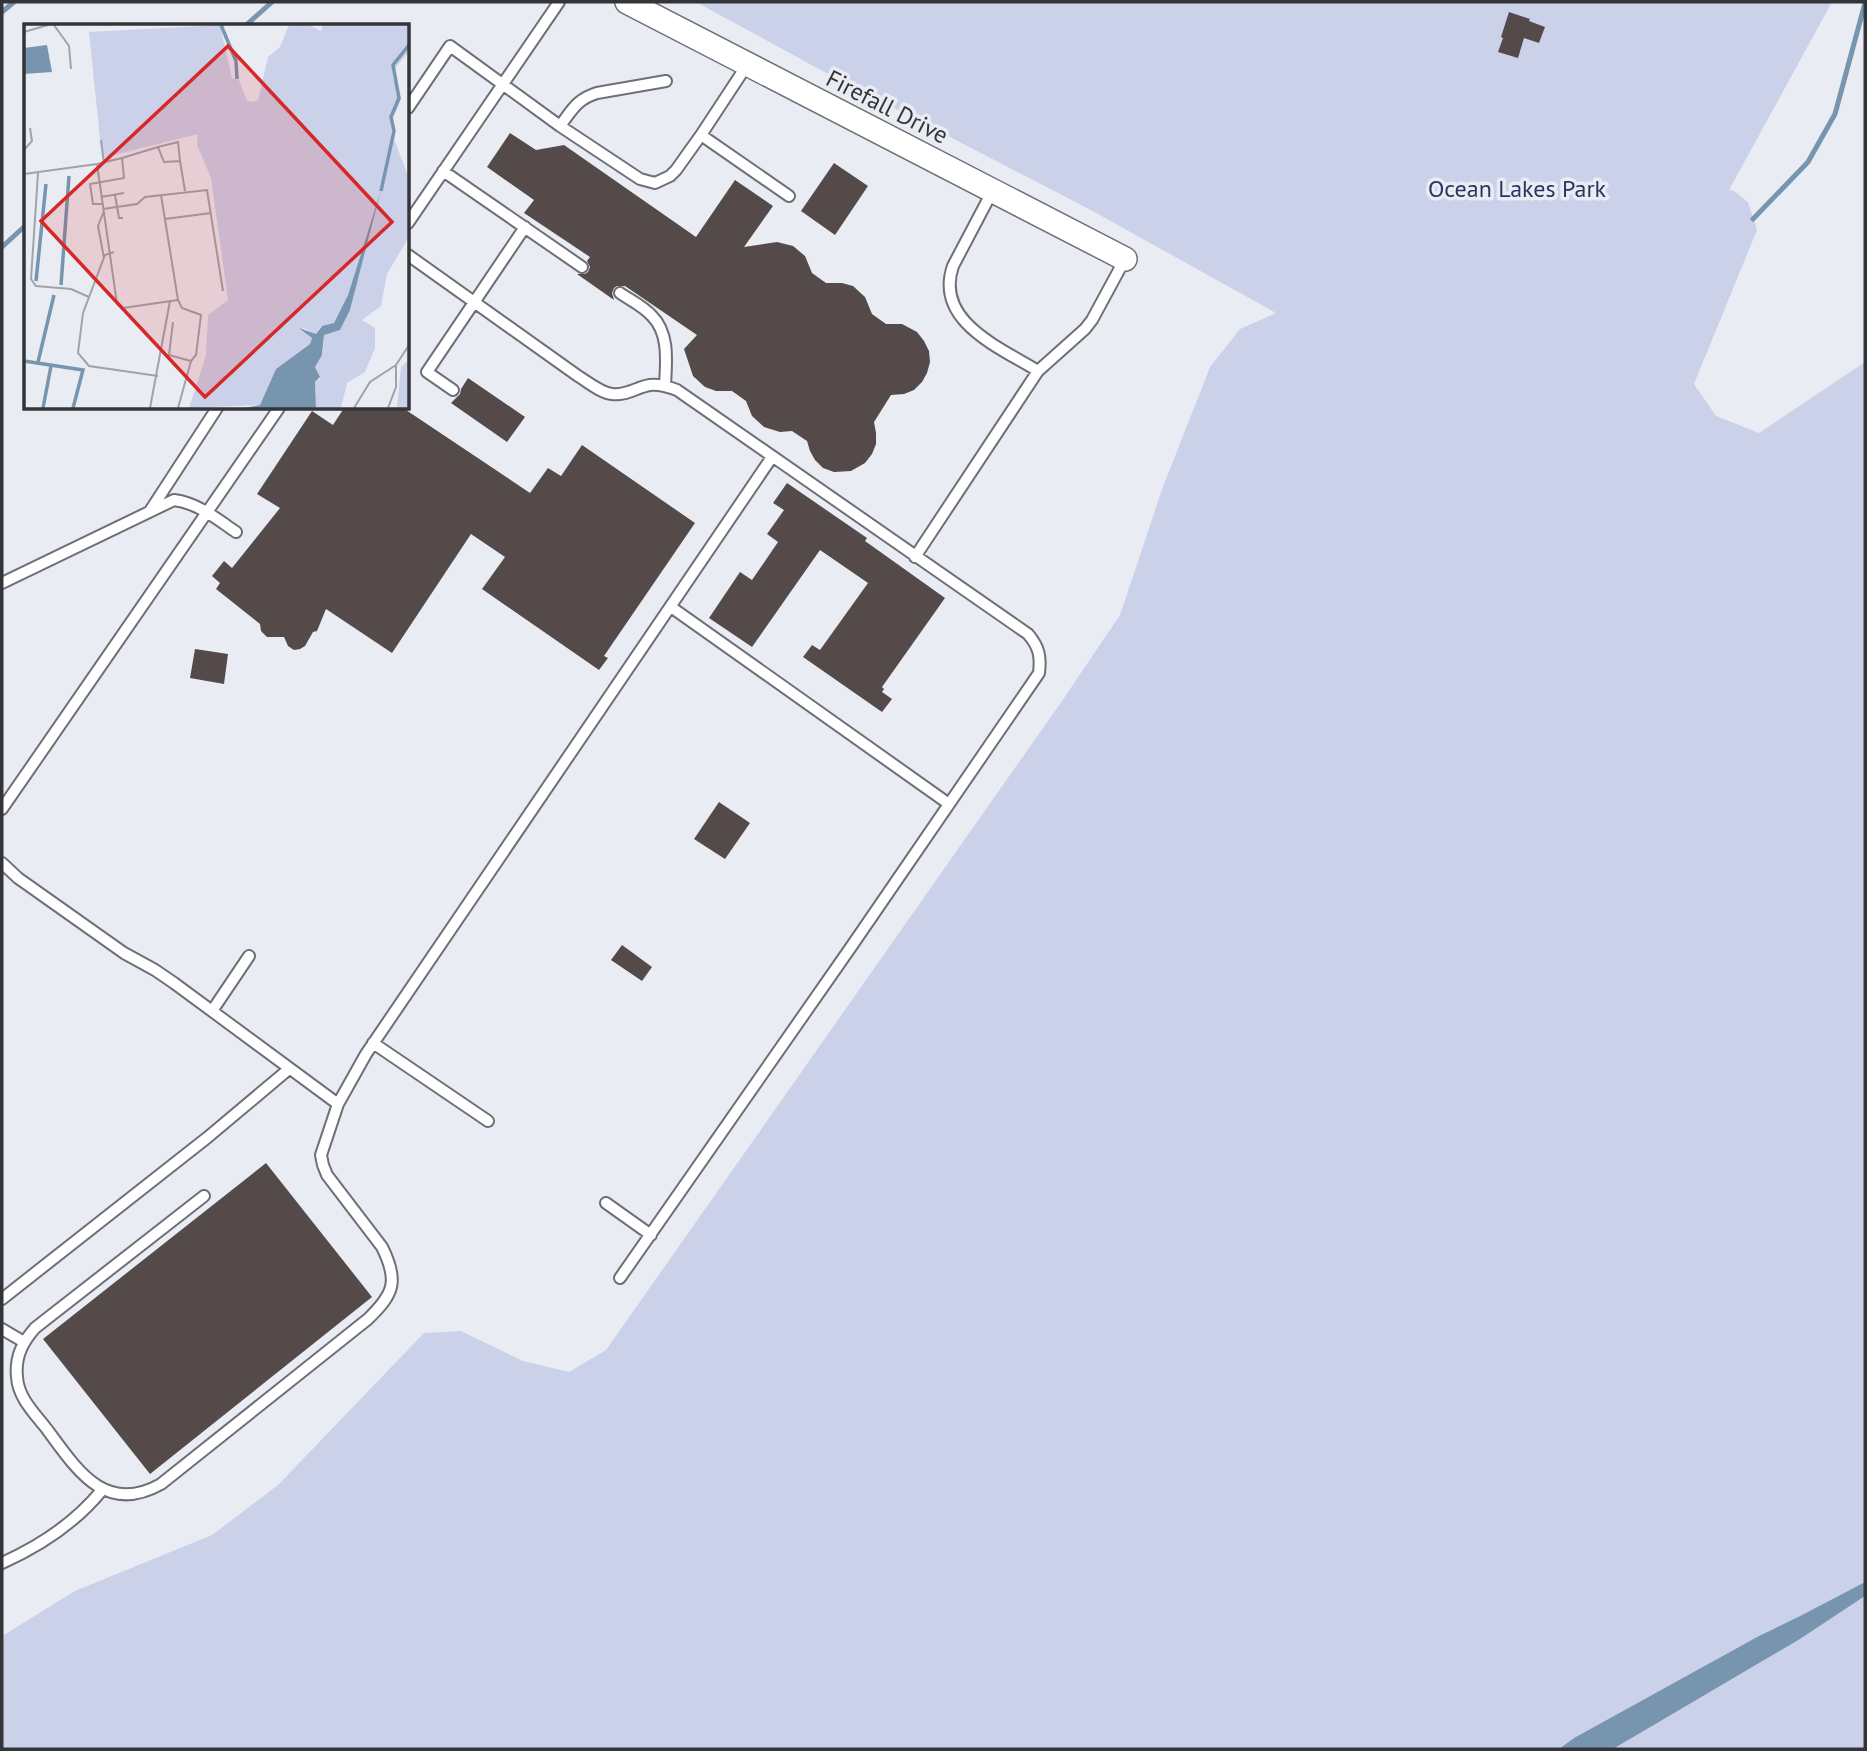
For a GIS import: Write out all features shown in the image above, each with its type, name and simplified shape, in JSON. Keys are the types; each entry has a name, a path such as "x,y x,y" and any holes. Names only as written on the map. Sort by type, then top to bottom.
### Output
{"street":[{"name":"Firefall Drive","path":"629,2 1125,259"}],"lane":[{"path":"410,218 559,2"},
{"path":"410,105 450,46 560,126 640,179 655,183 670,176 701,135 747,65"},
{"path":"560,126 574,107 588,96 666,81"},
{"path":"701,135 789,196"},
{"path":"443,171 582,267"},
{"path":"993,190 953,265 948,278 949,292 960,318 995,345 1038,371"},
{"path":"453,390 427,372 525,227"},
{"path":"410,256 578,376 611,394 625,394 650,385 677,390 1028,634 1037,645 1040,657 1039,673 620,1278"},
{"path":"915,557 1038,371 1092,320 1125,259"},
{"path":"620,293 650,313 658,322 666,350 665,386"},
{"path":"150,511 216,410"},
{"path":"2,809 278,410"},
{"path":"204,1196 35,1328 19,1351 19,1389 27,1403 87,1480 102,1490 139,1494 161,1484 368,1319 385,1300 393,1281 393,1271 388,1259 382,1247 327,1175 323,1165 321,1155 338,1104 373,1043 772,457"},
{"path":"2,583 174,500 187,502 206,511 236,532"},
{"path":"671,607 949,804"},
{"path":"2,863 28,886 124,953 155,970 338,1104"},
{"path":"212,1012 249,956"},
{"path":"373,1043 488,1121"},
{"path":"2,1299 208,1137 289,1069"},
{"path":"606,1203 651,1235"},
{"path":"2,1329 24,1342"},
{"path":"2,1563 20,1555 57,1531 89,1506 102,1490"}],"green space":[{"name":"Ocean Lakes Park","path":"696,2 1832,2 1729,190 1748,202 1757,230 1694,384 1716,416 1759,433 1865,362 1865,1582 1757,1637 1574,1738 1559,1749 2,1749 2,1636 75,1591 212,1535 278,1485 424,1333 461,1331 523,1361 569,1372 606,1350 1120,615 1161,492 1210,367 1240,329 1276,313 1087,208 830,75"},
{"path":"1865,1596 1865,1749 1613,1749 1800,1639"}],"shaded area":[{"path":"1865,1582 1865,1596 1800,1639 1613,1749 1559,1749 1574,1738 1757,1637"}],"building":[{"path":"1509,12 1545,27 1539,43 1524,38 1518,58 1498,52"},
{"path":"510,133 536,150 564,145 696,237 735,180 773,206 744,247 777,242 793,246 805,256 812,273 826,283 853,286 865,297 872,314 886,324 902,324 917,332 929,351 927,373 914,390 891,395 874,422 876,444 865,463 851,471 834,472 823,468 815,460 807,441 792,431 780,432 764,427 752,416 746,401 732,391 716,391 705,387 693,376 684,349 697,335 625,286 614,288 614,300 577,274 588,272 590,267 587,261 590,257 524,213 534,200 487,167"},
{"path":"834,163 868,186 835,235 801,211"},
{"path":"468,378 525,417 507,442 451,403 460,394"},
{"path":"343,410 406,410 530,493 548,468 561,476 582,445 695,523 604,656 608,658 599,670 482,589 505,557 471,534 392,653 326,609 317,631 313,632 305,646 294,650 288,646 284,637 267,637 261,631 260,624 216,589 220,583 212,576 224,561 232,568 280,508 257,494 312,411 333,425"},
{"path":"787,483 867,538 865,541 945,598 882,687 882,692 892,699 882,712 803,657 812,645 820,650 868,583 820,550 752,647 709,618 740,572 752,580 778,542 767,534 784,510 773,503"},
{"path":"195,649 228,654 224,684 190,678"},
{"path":"719,802 750,823 725,859 694,839"},
{"path":"622,945 652,967 642,981 611,960"},
{"path":"266,1163 372,1297 150,1474 43,1339"}],"waterway":[{"path":"2,12 14,2"},
{"path":"247,24 272,2"},
{"path":"1753,219 1808,162 1835,114 1865,3"},
{"path":"2,247 24,227"}]}
